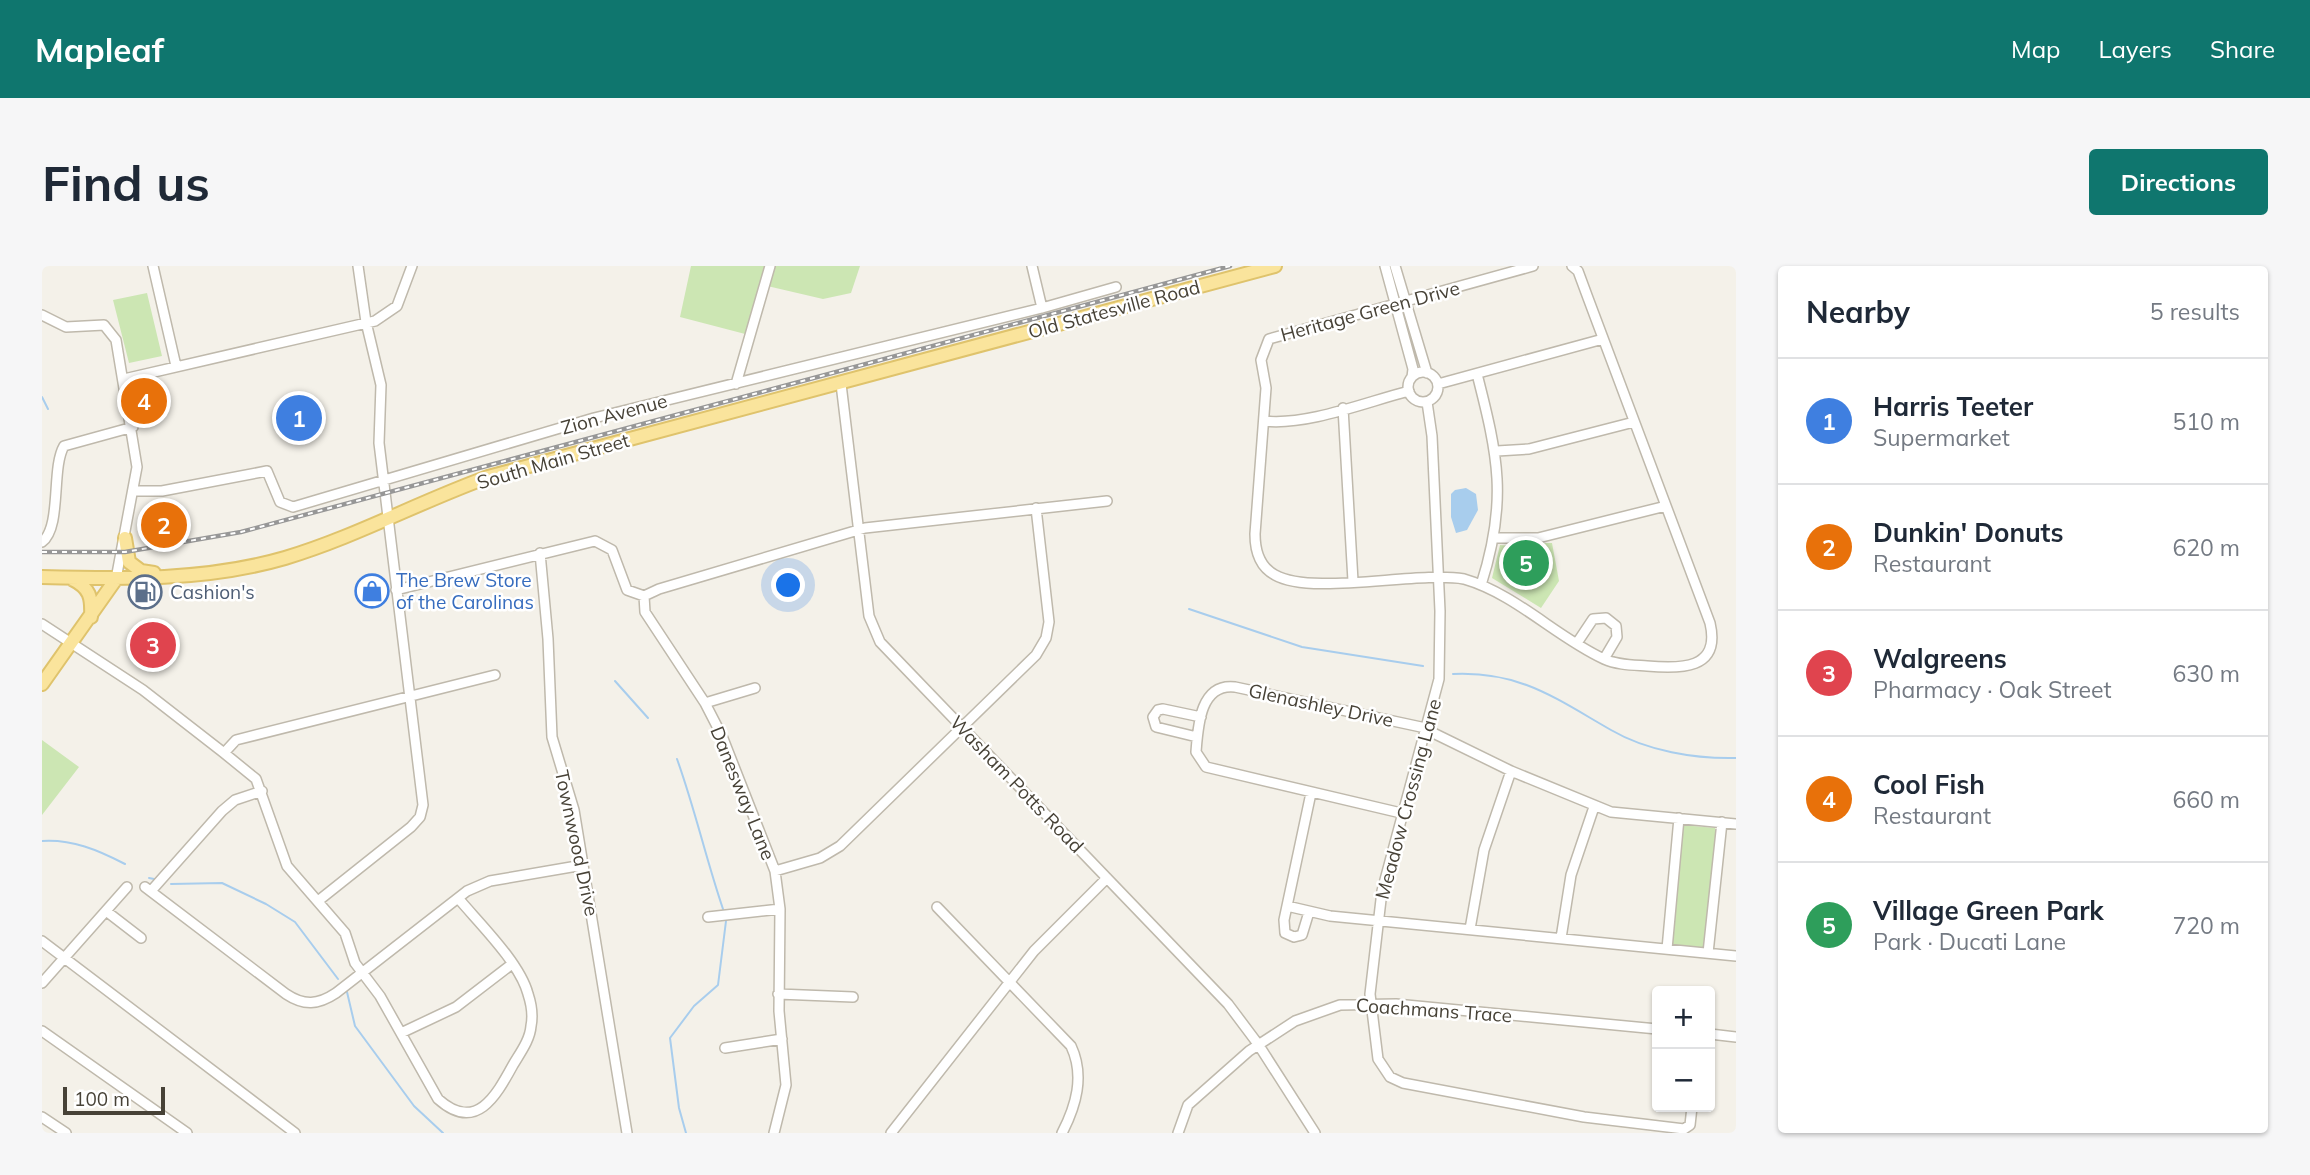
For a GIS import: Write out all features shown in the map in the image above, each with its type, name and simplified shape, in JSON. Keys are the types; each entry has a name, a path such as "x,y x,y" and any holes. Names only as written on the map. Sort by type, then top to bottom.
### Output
{"main road":[{"name":"Old Statesville Road","path":"992,341 1275,266"},
{"name":"South Main Street","path":"42,577 172,577 219,573 286,558 488,477 841,384 992,341"},
{"path":"125,538 125,552 133,566 172,577"},
{"path":"70,578 87,589 92,600 91,618"},
{"path":"42,684 116,579"}],"street":[{"path":"153,266 176,366"},
{"path":"318,901 411,827 422,811 379,436 381,385 366,322 358,266"},
{"path":"124,379 366,322 397,306 412,266"},
{"path":"736,384 770,266"},
{"path":"1032,266 1042,309"},
{"path":"1385,266 1427,373 1438,384"},
{"path":"1395,266 1413,369 1409,391 1415,400 1427,402 1436,396 1438,384"},
{"name":"Heritage Green Drive","path":"1533,266 1269,339 1261,360 1266,388 1255,534 1258,556 1269,571 1287,580 1353,581 1453,577 1481,585 1604,659 1623,664 1685,667 1700,662 1707,653 1713,633 1710,622 1578,271 1572,266"},
{"name":"Zion Avenue","path":"134,491 162,491 267,471 280,502 293,507 582,422 1042,309 1115,287"},
{"path":"42,315 66,327 99,324 109,328 116,340 138,467 116,579"},
{"path":"1438,384 1602,339"},
{"path":"1412,377 1427,373"},
{"path":"1477,374 1497,451 1499,494 1493,538 1481,585"},
{"name":"Washam Potts Road","path":"841,384 869,616 875,634 886,651 1228,1004 1258,1044 1315,1133"},
{"path":"1264,421 1299,421 1409,391"},
{"name":"Meadow Crossing Lane","path":"1427,402 1432,436 1441,660 1436,697 1401,813 1377,921 1370,1003 1378,1059 1385,1072 1396,1081 1627,1128 1688,1128 1691,1112"},
{"path":"1343,408 1353,581"},
{"path":"1497,451 1529,449 1634,422"},
{"path":"42,542 49,533 64,446 133,427"},
{"path":"396,590 590,541 601,542 615,555 627,590 644,596 659,589 859,529 1107,501"},
{"path":"1493,538 1538,538 1666,506"},
{"path":"775,871 820,858 839,846 1032,659 1048,631 1049,615 1036,508"},
{"name":"Townwood Drive","path":"540,553 548,639 552,737 572,802 627,1133"},
{"name":"Danesway Lane","path":"644,596 645,612 705,704 735,766 775,871 780,909 778,994 786,1091 774,1133"},
{"path":"1577,643 1593,619 1606,618 1616,626 1617,637 1604,659"},
{"path":"42,624 144,690 251,773 262,791 275,837 288,866 345,933 355,963 380,996 443,1104 465,1112 483,1108 495,1096 531,1028 529,996 512,964 458,898"},
{"path":"224,752 236,740 495,675"},
{"name":"Glenashley Drive","path":"1197,737 1201,717 1211,693 1227,686 1426,730 1511,771 1611,812 1736,824"},
{"path":"705,704 755,688"},
{"path":"1201,717 1163,709 1158,710 1153,717 1156,726 1197,737 1196,752 1199,761 1212,770 1401,813"},
{"path":"1470,929 1483,849 1511,771"},
{"path":"262,791 235,800 222,811 148,889 297,1001 314,1003 327,999 363,974 458,898 483,883 583,865"},
{"path":"1309,912 1306,931 1302,935 1290,937 1284,930 1287,906 1311,793"},
{"path":"1561,939 1574,863 1594,807"},
{"path":"1667,949 1679,818"},
{"path":"1709,953 1722,822"},
{"path":"891,1133 1054,929 1107,878"},
{"path":"42,983 62,957 127,887"},
{"path":"1287,906 1309,912 1377,921 1736,956"},
{"path":"937,907 1063,1035 1075,1057 1078,1088 1062,1133"},
{"path":"708,917 780,909"},
{"path":"106,911 141,939"},
{"path":"42,941 295,1133"},
{"path":"401,1032 456,1007 512,964"},
{"path":"778,994 853,998"},
{"name":"Coachmans Trace","path":"1178,1133 1188,1105 1258,1044 1313,1013 1350,1003 1652,1029"},
{"path":"42,1031 187,1133"},
{"path":"1715,1035 1736,1037"},
{"path":"725,1048 782,1039"},
{"path":"42,1117 66,1133"}],"green space":[{"path":"691,266 860,266 851,293 823,299 763,285 749,335 680,317"},
{"path":"147,293 162,356 129,363 113,300"},
{"path":"1531,543 1552,543 1559,581 1541,608 1492,578 1500,545 1524,547"},
{"path":"42,740 79,767 42,815"},
{"path":"1683,825 1715,828 1716,832 1704,948 1674,946 1672,943"}],"water":[{"path":"1466,488 1476,494 1478,510 1467,530 1456,533 1451,517 1451,494 1455,490"}],"waterway":[{"path":"42,397 48,409"},
{"path":"1189,609 1302,647 1423,666"},
{"path":"1453,674 1477,674 1518,682 1554,697 1625,737 1656,748 1688,755 1736,758"},
{"path":"615,681 648,718"},
{"path":"677,759 723,909"},
{"path":"42,841 85,846 125,864"},
{"path":"149,878 154,879"},
{"path":"171,884 222,883 266,904 295,922 338,979"},
{"path":"686,1133 679,1108 670,1038 694,1006 718,985 726,921"},
{"path":"347,992 355,1026 414,1106 443,1133"}],"railway":[{"path":"42,552 125,552 241,532 1230,266"}],"place":[{"name":"Cool Fish","path":"144,401"},
{"name":"Harris Teeter","path":"299,418"},
{"name":"Dunkin' Donuts","path":"164,525"},
{"name":"Village Green Park","path":"1526,563"},
{"name":"The Brew Store of the Carolinas","path":"372,591"},
{"name":"Cashion's","path":"145,592"},
{"name":"Walgreens","path":"153,645"}]}
